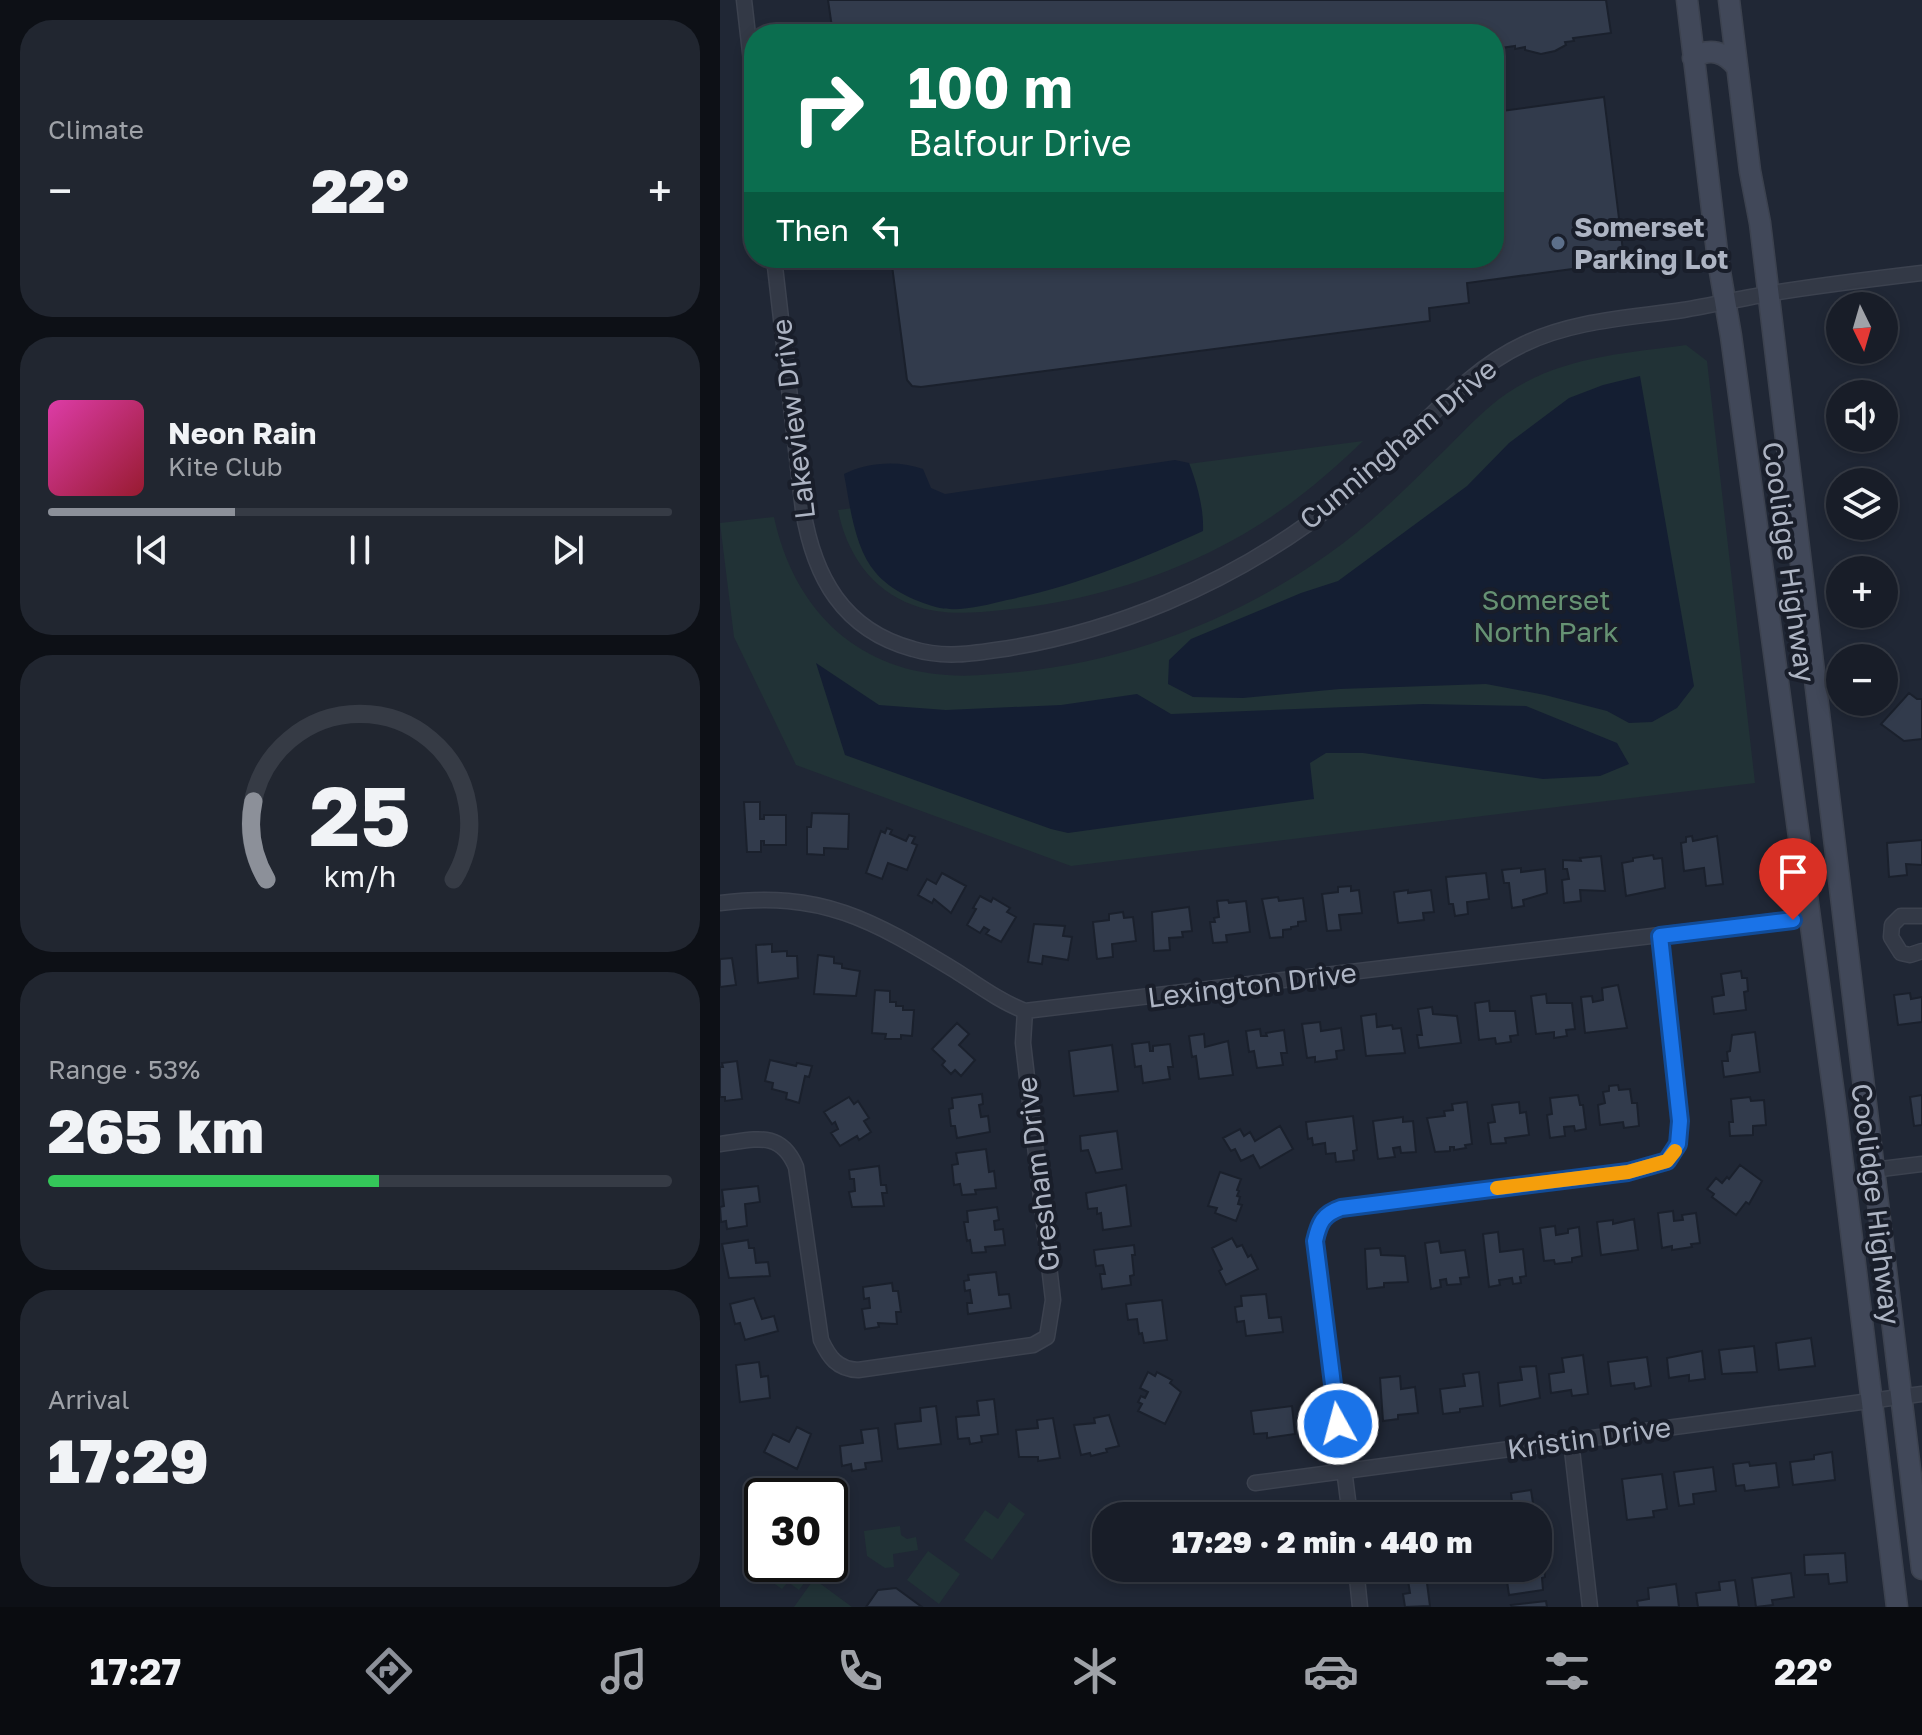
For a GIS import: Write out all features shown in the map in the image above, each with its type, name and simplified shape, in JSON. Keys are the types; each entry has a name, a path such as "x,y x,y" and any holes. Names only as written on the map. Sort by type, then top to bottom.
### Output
{"main road":[{"name":"Coolidge Highway","path":"1687,0 1725,303 1844,1166 1897,1607"},
{"name":"Coolidge Highway","path":"1729,0 1768,294 1922,1569"},
{"path":"1693,58 1705,52 1719,53 1731,59 1737,67"},
{"path":"1792,792 1800,803 1807,806 1818,806 1829,800"},
{"path":"1804,876 1824,873 1839,885"},
{"path":"1844,1166 1856,1174 1873,1170"}],"street":[{"path":"744,0 747,24"},
{"name":"Lakeview Drive","path":"775,268 803,510 810,546 822,577"},
{"name":"Cunningham Drive","path":"822,577 844,608 872,632 892,642 935,654 978,653 1037,643 1100,626 1188,593 1286,538 1369,474 1475,374 1523,344 1575,326 1768,294 1922,273"},
{"path":"720,903 751,899 785,900 823,906 864,919 1025,1011"},
{"path":"1922,916 1901,916 1892,925 1891,937 1901,953 1910,955 1922,951"},
{"name":"Lexington Drive","path":"1025,1011 1810,917"},
{"path":"1348,1502 1315,1241 1318,1225 1324,1216 1341,1208 1628,1172 1667,1161 1678,1144 1680,1121 1660,936"},
{"name":"Gresham Drive","path":"720,1144 757,1139 777,1141 791,1154 796,1167 821,1340 828,1354 846,1370 1022,1347 1047,1337 1053,1300 1023,1043 1025,1011"},
{"path":"1873,1170 1922,1164"},
{"name":"Kristin Drive","path":"1255,1483 1922,1394"},
{"path":"1571,1441 1590,1607"},
{"path":"1357,1582 1360,1607"}],"green space":[{"name":"Somerset North Park","path":"1686,345 1707,361 1755,783 1071,866 796,765 734,637 720,523 774,517 783,549 812,605 832,627 856,646 883,660 913,670 965,676 1061,666 1142,647 1256,599 1327,555 1360,530 1473,422 1517,387 1557,368 1578,362"},
{"path":"1363,441 1285,507 1206,554 1122,587 1033,606 957,613 924,608 898,598 873,579 854,555 838,510"},
{"path":"1009,1502 1025,1514 992,1560 964,1540 985,1510 998,1519"},
{"path":"900,1526 901,1535 907,1539 916,1537 918,1550 893,1554 894,1567 885,1568 867,1556 864,1531"},
{"path":"928,1551 960,1574 939,1604 907,1580"},
{"path":"772,1582 788,1582 782,1589"},
{"path":"788,1582 805,1582 799,1590"},
{"path":"812,1582 818,1582 852,1607 794,1607"}],"water":[{"path":"1640,376 1694,686 1677,708 1652,722 1629,723 1607,711 1486,684 1340,689 1243,698 1193,697 1168,684 1169,660 1191,639 1301,593 1338,581 1467,486 1509,443 1569,398"},
{"path":"1175,460 1189,463 1199,496 1203,531 1082,580 982,606 956,609 940,608 914,599 889,585 876,573 858,539 844,474 873,465 894,463 914,466 923,469 931,488 945,494"},
{"path":"816,663 879,705 946,710 1061,705 1137,694 1171,714 1423,704 1526,706 1617,743 1629,764 1600,776 1543,779 1363,753 1326,753 1310,763 1314,799 1068,833 845,755"}],"building":[{"path":"828,0 1606,0 1611,33 1573,38 1574,41 1565,42 1566,45 1555,51 1541,54 1525,50 1525,47 1504,48 1504,24 832,24"},
{"name":"Somerset Parking Lot","path":"1604,97 1623,251 1617,263 1467,283 1469,303 1429,308 1430,321 921,387 912,386 907,380 892,268 1504,268 1504,111"},
{"path":"1909,693 1922,699 1922,739 1904,741 1881,724 1888,716 1898,716 1898,705"},
{"path":"744,802 760,802 760,819 764,819 764,815 786,815 786,845 764,845 761,841 761,852 747,852"},
{"path":"812,813 849,814 848,849 824,848 824,855 807,854 807,827 811,827"},
{"path":"887,828 892,830 890,834 906,841 909,835 915,837 912,843 917,845 907,870 888,863 882,879 866,873 881,831 885,833"},
{"path":"1692,836 1693,841 1717,836 1723,884 1706,886 1704,868 1684,871 1681,843"},
{"path":"1922,840 1922,865 1906,864 1907,875 1889,877 1887,843"},
{"path":"1653,855 1654,859 1662,858 1665,888 1626,896 1622,863"},
{"path":"1601,856 1605,891 1580,890 1581,901 1564,903 1562,880 1569,879 1567,869 1563,869 1563,860 1581,861 1580,858"},
{"path":"1521,868 1521,872 1545,869 1547,893 1523,900 1524,906 1512,908 1509,883 1504,883 1502,870"},
{"path":"942,873 966,886 951,913 934,899 932,903 918,895 927,879 936,884"},
{"path":"1486,873 1489,899 1467,902 1468,914 1455,916 1453,904 1449,904 1446,877"},
{"path":"1351,886 1351,891 1359,890 1362,913 1339,915 1341,930 1327,931 1322,894 1338,892 1338,887"},
{"path":"1408,890 1408,893 1431,890 1434,912 1423,913 1424,920 1398,923 1394,892"},
{"path":"980,896 991,902 993,898 1010,908 1007,912 1016,917 1001,942 986,934 989,930 984,927 980,933 967,925"},
{"path":"1278,897 1279,901 1303,898 1306,921 1283,930 1283,937 1270,938 1262,899"},
{"path":"1228,900 1229,903 1246,901 1250,932 1226,935 1227,942 1213,943 1210,922 1215,922 1214,918 1219,917 1217,901"},
{"path":"1189,907 1192,931 1182,932 1183,937 1169,938 1170,950 1154,951 1152,912"},
{"path":"1123,912 1124,918 1133,917 1136,941 1112,944 1113,957 1097,959 1093,922 1109,920 1109,914"},
{"path":"1034,924 1065,926 1063,936 1072,937 1068,960 1043,956 1042,964 1028,962"},
{"path":"772,944 772,952 787,951 787,956 797,956 798,978 758,983 756,945"},
{"path":"818,955 834,957 834,963 842,964 842,968 860,971 856,996 814,994"},
{"path":"732,958 736,985 720,987 720,959"},
{"path":"1741,971 1742,978 1747,978 1748,991 1744,992 1746,1010 1714,1014 1712,997 1724,995 1721,974"},
{"path":"1618,985 1627,1028 1585,1033 1581,997 1592,996 1593,1002 1603,1000 1602,988"},
{"path":"875,990 890,991 890,1002 903,1006 903,1010 914,1010 912,1036 885,1039 886,1034 872,1033"},
{"path":"1910,993 1911,999 1922,997 1922,1022 1898,1025 1894,995"},
{"path":"1546,994 1547,1003 1572,1003 1575,1029 1566,1030 1567,1036 1554,1038 1554,1032 1536,1034 1531,996"},
{"path":"1489,1001 1490,1011 1515,1011 1518,1035 1510,1036 1511,1042 1496,1044 1495,1038 1479,1040 1475,1003"},
{"path":"1432,1007 1433,1014 1457,1016 1461,1043 1419,1048 1417,1035 1422,1035 1418,1009"},
{"path":"1376,1014 1377,1027 1392,1025 1393,1029 1401,1028 1405,1053 1366,1056 1361,1016"},
{"path":"1320,1022 1321,1031 1341,1028 1344,1050 1336,1051 1337,1059 1315,1062 1315,1057 1307,1058 1302,1024"},
{"path":"957,1023 969,1034 959,1045 975,1060 961,1076 955,1070 951,1074 942,1065 945,1061 932,1049"},
{"path":"1260,1029 1261,1036 1284,1030 1287,1053 1281,1053 1283,1065 1257,1068 1254,1051 1249,1052 1246,1031"},
{"path":"1755,1032 1760,1072 1724,1077 1722,1061 1728,1061 1732,1035"},
{"path":"1204,1034 1205,1047 1228,1041 1233,1075 1199,1079 1189,1036"},
{"path":"1149,1042 1150,1051 1153,1051 1153,1046 1170,1044 1173,1067 1168,1067 1170,1079 1143,1083 1141,1066 1135,1067 1132,1044"},
{"path":"1112,1045 1118,1091 1074,1096 1069,1051"},
{"path":"770,1060 812,1066 809,1077 805,1076 799,1103 786,1099 787,1093 772,1089 773,1083 765,1081"},
{"path":"737,1061 742,1099 725,1101 725,1097 720,1097 720,1067 723,1067 722,1063"},
{"path":"1618,1085 1619,1090 1630,1089 1632,1103 1637,1103 1639,1126 1624,1128 1623,1122 1600,1125 1598,1105 1605,1103 1603,1092 1609,1091 1609,1086"},
{"path":"982,1094 983,1104 979,1105 981,1117 988,1116 990,1132 957,1138 955,1126 951,1126 949,1109 953,1108 952,1098"},
{"path":"1578,1095 1580,1105 1583,1105 1586,1129 1575,1131 1574,1126 1564,1127 1565,1136 1550,1138 1547,1115 1552,1114 1550,1098"},
{"path":"1922,1095 1922,1125 1914,1126 1910,1097"},
{"path":"849,1097 854,1104 858,1101 869,1118 864,1121 871,1132 840,1146 831,1133 838,1129 835,1122 832,1124 824,1112"},
{"path":"1750,1097 1751,1101 1764,1100 1766,1125 1753,1126 1753,1135 1730,1136 1729,1122 1733,1122 1731,1099"},
{"path":"1467,1102 1472,1144 1465,1145 1466,1148 1454,1150 1450,1147 1450,1151 1435,1152 1427,1118 1445,1116 1444,1111 1453,1110 1452,1104"},
{"path":"1519,1102 1520,1113 1526,1112 1529,1135 1505,1138 1506,1143 1491,1144 1488,1123 1495,1122 1492,1105"},
{"path":"1353,1116 1357,1150 1353,1151 1354,1160 1336,1162 1335,1153 1326,1154 1325,1143 1313,1145 1312,1138 1308,1139 1306,1122"},
{"path":"1403,1117 1403,1122 1413,1121 1416,1152 1401,1153 1400,1147 1393,1148 1395,1157 1378,1159 1373,1121"},
{"path":"1280,1126 1293,1149 1260,1168 1253,1155 1241,1161 1235,1149 1231,1151 1223,1138 1240,1129 1244,1136 1250,1132 1255,1141"},
{"path":"1117,1131 1122,1169 1096,1173 1088,1150 1081,1151 1080,1136"},
{"path":"986,1149 989,1172 994,1171 996,1188 962,1195 960,1184 954,1185 952,1165 958,1164 956,1153"},
{"path":"1740,1165 1762,1181 1749,1204 1746,1202 1736,1215 1712,1197 1714,1194 1707,1189 1716,1178 1722,1183 1727,1177 1729,1179"},
{"path":"879,1166 881,1185 886,1185 887,1193 882,1193 884,1206 852,1207 849,1192 855,1191 849,1170"},
{"path":"1220,1172 1241,1179 1237,1196 1240,1197 1238,1204 1242,1205 1236,1221 1215,1213 1217,1208 1208,1206"},
{"path":"1126,1185 1131,1226 1103,1230 1101,1213 1097,1214 1097,1208 1088,1209 1086,1193"},
{"path":"758,1186 760,1202 745,1204 747,1226 727,1229 726,1221 721,1222 720,1207 724,1206 722,1190"},
{"path":"997,1207 999,1220 994,1221 995,1230 1003,1229 1005,1245 985,1247 986,1252 972,1253 964,1222 968,1222 967,1211"},
{"path":"1673,1211 1674,1221 1683,1220 1682,1215 1696,1213 1700,1243 1672,1250 1672,1246 1662,1248 1658,1213"},
{"path":"1634,1219 1638,1250 1601,1255 1597,1222 1613,1220 1613,1224"},
{"path":"1555,1226 1556,1235 1579,1227 1582,1256 1572,1258 1572,1262 1555,1264 1554,1260 1544,1261 1540,1228"},
{"path":"1498,1232 1500,1252 1523,1249 1526,1276 1520,1277 1521,1283 1513,1284 1512,1278 1499,1280 1500,1285 1489,1287 1483,1234"},
{"path":"1232,1238 1237,1247 1242,1245 1248,1257 1251,1255 1258,1269 1226,1285 1212,1248"},
{"path":"748,1240 749,1248 754,1248 756,1263 768,1262 770,1276 729,1278 722,1244"},
{"path":"1439,1241 1441,1253 1465,1250 1469,1277 1460,1278 1461,1284 1447,1285 1446,1279 1440,1280 1441,1287 1431,1289 1425,1243"},
{"path":"1134,1245 1131,1285 1102,1289 1100,1274 1105,1274 1103,1265 1096,1266 1094,1250"},
{"path":"1380,1248 1381,1255 1405,1256 1408,1282 1384,1283 1384,1287 1367,1289 1365,1249"},
{"path":"996,1272 999,1295 1009,1294 1011,1308 968,1314 967,1303 972,1303 970,1290 965,1291 964,1281 969,1280 968,1275"},
{"path":"892,1283 893,1291 898,1291 901,1312 896,1312 897,1324 878,1323 879,1327 865,1329 862,1309 870,1308 869,1298 864,1299 863,1287"},
{"path":"1266,1294 1269,1318 1281,1317 1283,1332 1246,1336 1244,1321 1237,1322 1235,1307 1242,1306 1241,1296"},
{"path":"754,1298 762,1319 774,1316 778,1331 745,1340 740,1323 735,1324 730,1304"},
{"path":"1162,1300 1167,1340 1144,1343 1137,1319 1128,1320 1126,1304"},
{"path":"1811,1338 1815,1366 1779,1370 1776,1343"},
{"path":"1754,1346 1757,1372 1722,1374 1719,1350"},
{"path":"1702,1351 1705,1379 1689,1381 1689,1375 1669,1378 1667,1358"},
{"path":"1583,1355 1588,1394 1572,1396 1571,1390 1551,1393 1549,1374 1564,1372 1562,1358"},
{"path":"1647,1357 1651,1386 1635,1389 1634,1383 1611,1386 1608,1362"},
{"path":"759,1362 761,1377 768,1376 770,1398 740,1402 736,1365"},
{"path":"1536,1366 1540,1398 1500,1406 1498,1383 1522,1380 1520,1367"},
{"path":"1148,1372 1155,1376 1157,1372 1172,1380 1170,1383 1181,1392 1165,1424 1138,1411 1142,1404 1138,1402 1141,1396 1145,1398 1148,1392 1140,1388"},
{"path":"1479,1372 1483,1406 1443,1414 1440,1389 1465,1386 1463,1374"},
{"path":"1400,1376 1401,1389 1415,1387 1418,1413 1398,1415 1398,1419 1383,1421 1380,1378"},
{"path":"994,1399 998,1434 981,1436 982,1442 970,1444 969,1438 958,1439 956,1417 979,1415 977,1401"},
{"path":"936,1406 941,1444 898,1449 895,1424 921,1421 920,1408"},
{"path":"1292,1406 1295,1434 1267,1438 1267,1433 1254,1434 1251,1411"},
{"path":"1109,1415 1119,1446 1091,1456 1090,1453 1081,1455 1074,1425 1095,1423 1094,1418"},
{"path":"1053,1418 1060,1458 1038,1461 1038,1457 1019,1457 1016,1430 1038,1428 1037,1420"},
{"path":"797,1427 811,1434 797,1469 764,1452 773,1434 789,1442"},
{"path":"878,1428 882,1461 865,1463 866,1469 852,1471 851,1464 842,1466 840,1446 863,1443 861,1430"},
{"path":"1832,1452 1835,1480 1793,1485 1790,1462 1814,1459 1814,1455"},
{"path":"1749,1462 1750,1466 1776,1463 1779,1487 1745,1491 1744,1485 1736,1486 1733,1464"},
{"path":"1713,1467 1716,1491 1693,1494 1694,1504 1679,1506 1674,1472"},
{"path":"1662,1474 1667,1509 1653,1511 1654,1517 1627,1520 1622,1479"},
{"path":"1531,1490 1533,1502 1512,1502 1511,1493"},
{"path":"1845,1553 1847,1582 1829,1584 1828,1574 1805,1575 1804,1555"},
{"path":"1791,1573 1794,1597 1772,1600 1773,1605 1756,1607 1752,1578"},
{"path":"1735,1580 1739,1607 1698,1607 1696,1593 1720,1590 1719,1582"},
{"path":"1408,1582 1427,1582 1430,1606 1405,1607 1403,1594 1410,1593"},
{"path":"1507,1582 1542,1582 1543,1590 1509,1595"},
{"path":"1676,1584 1679,1607 1638,1607 1637,1601 1649,1599 1648,1588"},
{"path":"896,1588 922,1607 866,1607 878,1590"},
{"path":"1546,1601 1547,1607 1511,1605"}],"slow traffic":[{"path":"1497,1188 1628,1172 1667,1161 1675,1151"}],"place":[{"name":"Somerset Parking Lot","path":"1558,243"}],"route":[{"path":"1338,1424 1315,1241 1318,1225 1324,1216 1341,1208 1628,1172 1667,1161 1678,1144 1680,1121 1660,936 1793,920"}]}
